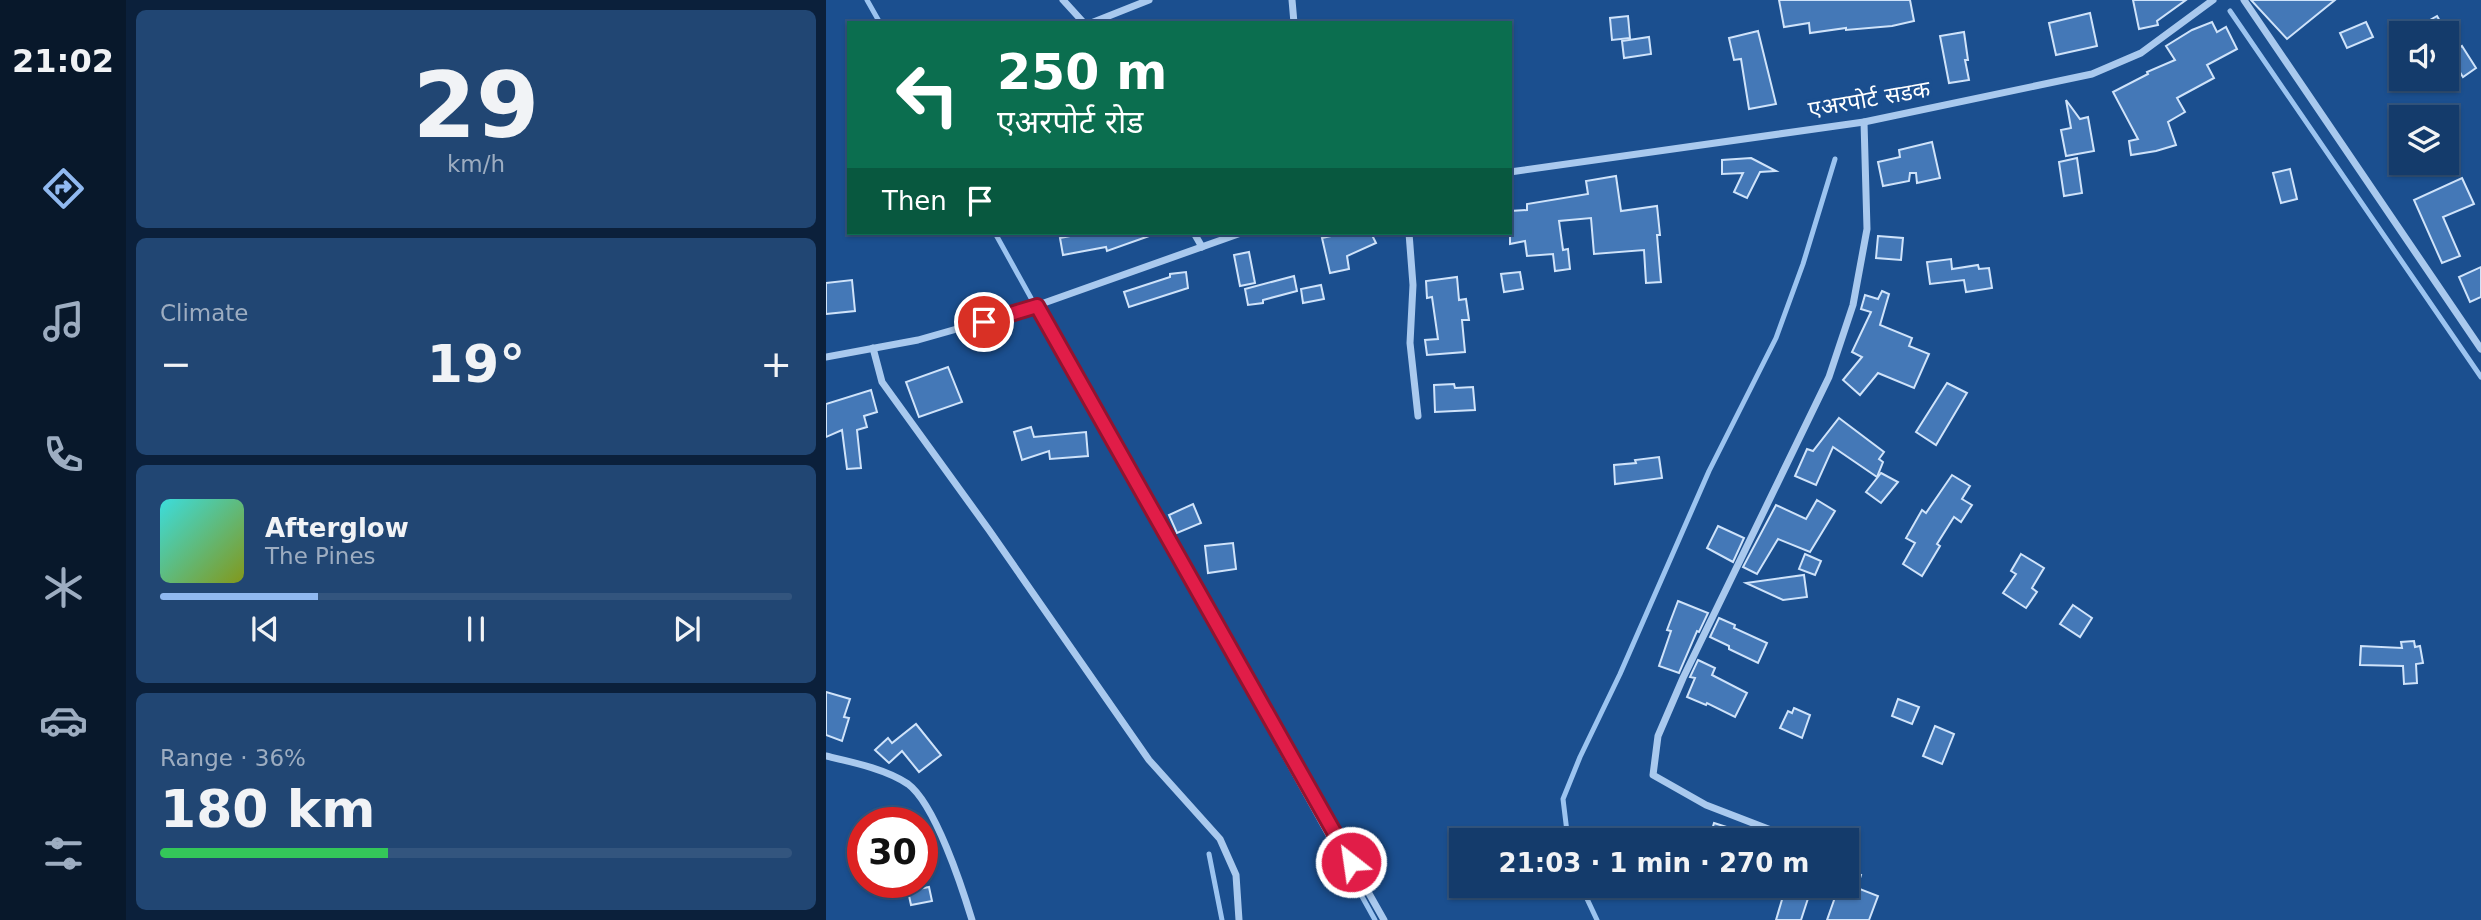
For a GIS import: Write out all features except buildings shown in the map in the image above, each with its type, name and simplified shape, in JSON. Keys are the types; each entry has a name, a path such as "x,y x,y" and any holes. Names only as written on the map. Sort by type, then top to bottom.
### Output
{"street":[{"path":"1063,0 1082,21"},
{"path":"1096,21 1149,0"},
{"path":"1292,0 1294,21"},
{"name":"एअरपोर्ट सडक","path":"1512,172 1864,122 2092,74 2141,53 2213,0"},
{"path":"2244,0 2481,349"},
{"path":"1765,828 1706,805 1653,775 1658,737 1725,590 1829,377 1849,317 1867,229 1864,122"},
{"path":"1195,235 1202,247"},
{"path":"826,356 918,340 1027,309 1235,235"},
{"path":"1409,235 1413,285 1410,342 1418,416"},
{"path":"1037,306 1384,920"},
{"path":"873,348 882,382 1149,760 1220,839 1236,876 1239,920"},
{"path":"826,756 864,765 909,785 930,812 958,874 972,920"}],"waterway":[{"path":"867,0 879,21"},
{"path":"2230,11 2481,377"},
{"path":"1567,828 1563,799 1709,471 1776,338 1803,264 1835,159"},
{"path":"996,235 1031,298"},
{"path":"1134,485 1375,920"},
{"path":"1209,854 1222,920"},
{"path":"1587,898 1597,920"}],"route":[{"path":"984,322 1037,306 1351,862"}]}
